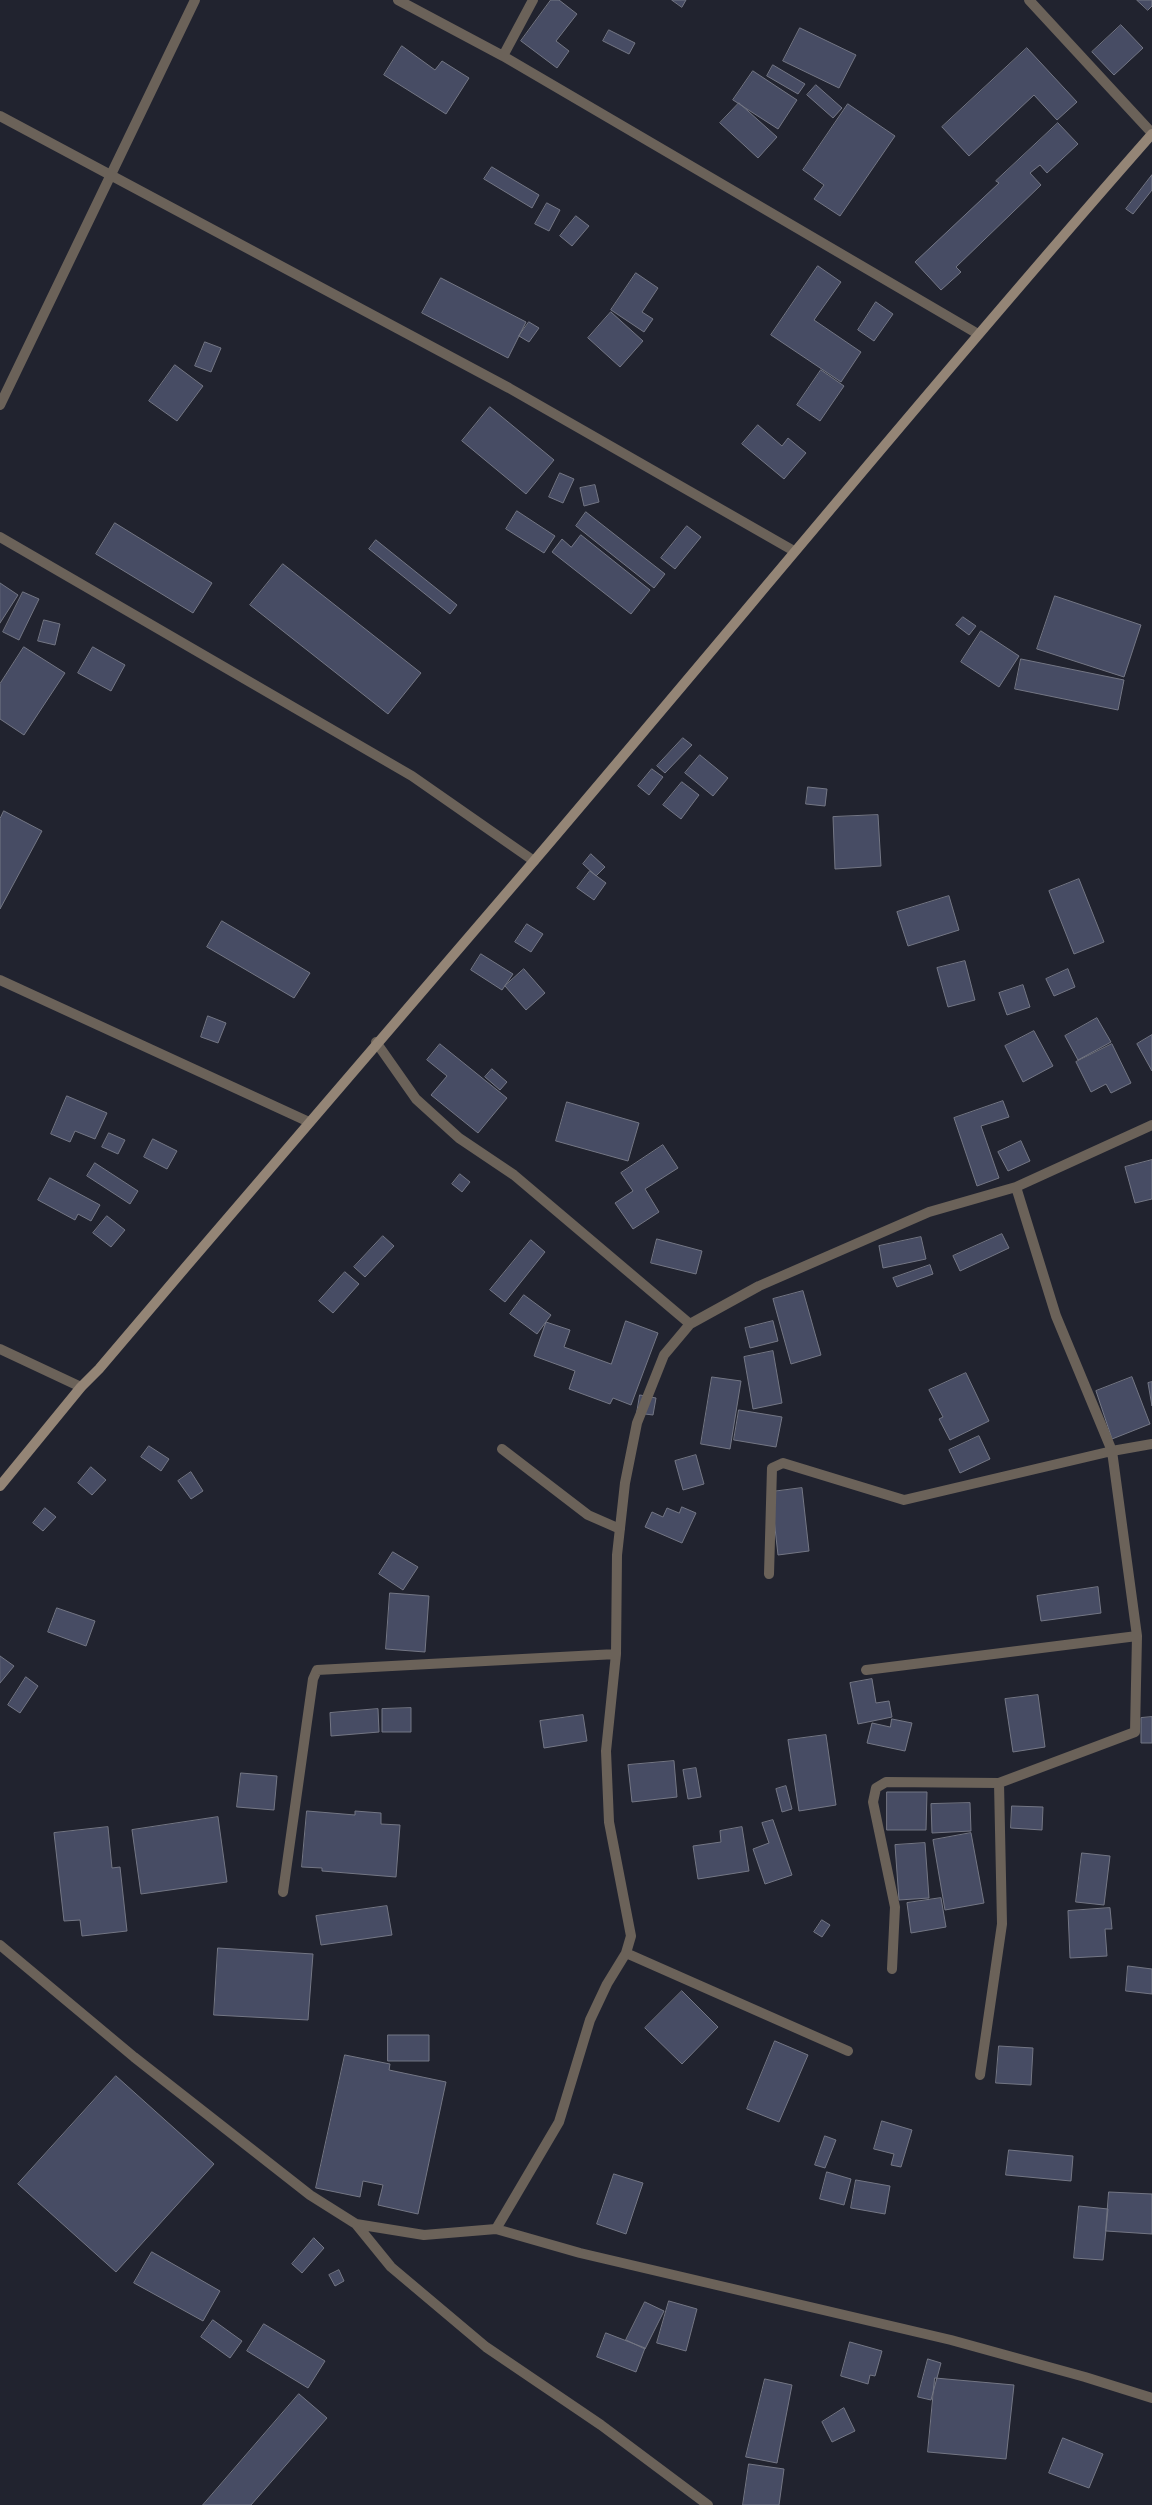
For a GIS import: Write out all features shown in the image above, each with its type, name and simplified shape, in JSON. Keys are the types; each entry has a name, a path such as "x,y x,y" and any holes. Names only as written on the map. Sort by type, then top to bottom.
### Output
{"main road":[{"path":"0,1486 81,1387 99,1369 376,1042 534,861 978,334 1152,133"}],"street":[{"path":"0,405 195,0"},
{"path":"398,0 503,56 978,334"},
{"path":"503,56 533,0"},
{"path":"1029,0 1152,133"},
{"path":"0,116 509,388 794,551"},
{"path":"0,537 412,776 534,861"},
{"path":"0,980 308,1122"},
{"path":"376,1042 416,1099 459,1138 514,1176 690,1324"},
{"path":"496,2230 559,2122 590,2020 607,1984 626,1953 631,1936 609,1822 606,1751 616,1654 617,1555 625,1483 637,1423 664,1355 690,1324 759,1286 929,1212 1016,1187 1152,1125"},
{"path":"892,1969 895,1906 873,1802 876,1788 886,1782 999,1783 1135,1732 1137,1636 1112,1451 1056,1316 1016,1187"},
{"path":"0,1349 81,1387"},
{"path":"769,1574 772,1468 776,1465 784,1463 904,1500 1112,1451 1152,1444"},
{"path":"502,1449 588,1515 620,1528"},
{"path":"866,1670 1137,1636"},
{"path":"283,1892 312,1679 317,1670 616,1654"},
{"path":"980,2075 1002,1924 999,1783"},
{"path":"0,1945 134,2057 310,2195 356,2224 391,2266 486,2347 601,2425 708,2505"},
{"path":"626,1953 848,2051"},
{"path":"356,2224 424,2235 496,2230 580,2253 951,2340 1085,2376 1152,2398"}],"building":[{"path":"551,0 559,0 577,14 556,41 569,51 557,68 521,41"},
{"path":"672,0 686,0 682,7"},
{"path":"1137,0 1152,0 1152,6 1148,10"},
{"path":"1121,25 1143,48 1114,75 1092,52"},
{"path":"800,28 856,55 839,88 783,61"},
{"path":"609,30 635,43 629,54 603,41"},
{"path":"402,46 435,70 442,61 469,78 446,114 384,75"},
{"path":"1027,48 1077,102 1057,120 1034,95 969,156 942,127"},
{"path":"773,65 805,84 798,94 767,76"},
{"path":"753,71 797,100 778,129 733,100"},
{"path":"816,85 842,108 833,118 807,95"},
{"path":"739,103 777,137 758,158 720,123"},
{"path":"848,104 895,136 840,216 814,199 824,185 803,170"},
{"path":"1058,123 1078,144 1047,173 1040,165 1030,173 1041,185 956,267 961,272 941,290 915,262 999,183 996,181"},
{"path":"492,167 539,195 532,208 484,179"},
{"path":"1152,175 1152,190 1133,214 1126,209"},
{"path":"547,203 560,210 549,231 535,224"},
{"path":"576,216 589,226 572,246 560,236"},
{"path":"818,266 841,282 814,320 861,352 841,382 771,335"},
{"path":"636,273 658,288 642,312 653,319 644,332 611,310"},
{"path":"441,278 526,322 508,358 422,313"},
{"path":"876,302 893,314 874,341 858,330"},
{"path":"611,312 643,341 620,367 588,338"},
{"path":"529,322 539,328 529,342 519,336"},
{"path":"205,342 221,348 211,372 195,366"},
{"path":"175,365 203,386 177,421 149,401"},
{"path":"821,370 844,386 820,421 797,405"},
{"path":"490,407 554,460 526,494 462,441"},
{"path":"758,425 782,446 788,438 806,453 784,479 742,444"},
{"path":"560,473 574,479 563,503 549,497"},
{"path":"595,485 599,502 584,506 580,488"},
{"path":"517,511 555,536 544,553 506,529"},
{"path":"586,512 665,574 654,588 576,526"},
{"path":"115,523 212,583 193,613 96,554"},
{"path":"687,526 701,537 675,569 661,558"},
{"path":"581,535 650,590 631,614 552,552 562,539 571,547"},
{"path":"376,540 457,605 450,614 369,549"},
{"path":"283,564 421,673 388,714 250,605"},
{"path":"0,583 18,595 0,623"},
{"path":"23,592 39,599 19,640 3,632"},
{"path":"1055,596 1141,625 1124,677 1037,649"},
{"path":"963,617 976,626 969,635 956,625"},
{"path":"44,620 60,624 55,645 38,641"},
{"path":"981,631 1019,656 999,687 961,662"},
{"path":"24,647 65,673 24,735 0,719 0,684"},
{"path":"93,647 125,665 111,691 78,673"},
{"path":"1021,659 1124,680 1118,710 1015,689"},
{"path":"683,738 692,745 665,773 657,766"},
{"path":"700,755 728,778 713,796 685,773"},
{"path":"652,769 663,777 649,795 638,786"},
{"path":"682,782 699,795 681,819 663,805"},
{"path":"808,787 827,789 825,806 806,804"},
{"path":"4,811 42,831 0,909 0,819"},
{"path":"878,815 881,866 835,869 833,817"},
{"path":"591,854 605,867 596,876 583,864"},
{"path":"590,871 606,883 594,900 577,888"},
{"path":"1079,879 1104,942 1074,954 1049,891"},
{"path":"949,896 959,930 908,946 897,912"},
{"path":"222,921 310,973 294,998 207,947"},
{"path":"527,924 543,934 531,952 515,942"},
{"path":"481,954 513,974 502,990 471,970"},
{"path":"965,961 975,1000 948,1007 937,968"},
{"path":"524,969 545,993 526,1010 505,986"},
{"path":"1068,969 1075,987 1054,996 1046,979"},
{"path":"1023,985 1030,1007 1007,1015 999,993"},
{"path":"208,1016 226,1023 218,1043 201,1037"},
{"path":"1097,1018 1111,1042 1078,1060 1065,1036"},
{"path":"1034,1031 1053,1066 1023,1082 1005,1046"},
{"path":"1152,1035 1152,1071 1137,1044"},
{"path":"440,1044 507,1098 478,1133 431,1095 447,1076 427,1060"},
{"path":"1112,1044 1131,1083 1111,1093 1106,1084 1091,1092 1076,1062"},
{"path":"492,1069 507,1082 500,1090 485,1077"},
{"path":"67,1096 107,1113 95,1139 75,1131 70,1142 51,1134"},
{"path":"1003,1101 1009,1117 981,1126 999,1178 977,1186 954,1118"},
{"path":"567,1102 639,1123 628,1161 556,1141"},
{"path":"109,1133 125,1140 118,1154 102,1147"},
{"path":"153,1139 177,1151 167,1169 144,1157"},
{"path":"1021,1141 1030,1161 1008,1171 998,1152"},
{"path":"663,1145 678,1168 645,1189 659,1212 633,1229 615,1203 633,1191 621,1173"},
{"path":"1152,1160 1152,1199 1135,1203 1125,1167"},
{"path":"95,1163 138,1191 130,1204 87,1176"},
{"path":"460,1174 470,1182 462,1192 452,1184"},
{"path":"50,1178 100,1205 91,1221 78,1214 75,1220 38,1200"},
{"path":"107,1216 125,1230 111,1247 93,1233"},
{"path":"1002,1234 1009,1248 960,1271 953,1256"},
{"path":"383,1236 394,1246 365,1277 354,1267"},
{"path":"921,1237 926,1259 883,1268 879,1246"},
{"path":"657,1239 702,1251 696,1274 651,1263"},
{"path":"531,1240 545,1252 505,1302 490,1290"},
{"path":"930,1265 933,1274 897,1287 893,1278"},
{"path":"345,1272 359,1284 333,1313 319,1301"},
{"path":"803,1291 821,1355 791,1364 773,1299"},
{"path":"524,1295 551,1315 537,1334 510,1314"},
{"path":"626,1321 658,1333 631,1405 613,1398 610,1404 569,1389 575,1371 534,1356 546,1322 570,1330 564,1347 611,1364"},
{"path":"773,1321 778,1341 750,1348 745,1328"},
{"path":"773,1351 782,1403 753,1409 744,1357"},
{"path":"966,1373 989,1421 950,1440 939,1419 943,1417 929,1390"},
{"path":"712,1377 741,1381 730,1449 701,1444"},
{"path":"1132,1377 1150,1424 1112,1439 1096,1391"},
{"path":"1152,1382 1152,1406 1148,1383"},
{"path":"640,1395 656,1398 653,1415 637,1413"},
{"path":"739,1410 782,1417 776,1447 734,1440"},
{"path":"979,1436 990,1459 960,1473 949,1450"},
{"path":"149,1446 169,1459 161,1471 141,1457"},
{"path":"696,1455 704,1484 683,1490 675,1461"},
{"path":"91,1467 106,1480 92,1495 78,1483"},
{"path":"191,1472 203,1491 191,1499 178,1481"},
{"path":"802,1488 809,1551 778,1555 771,1492"},
{"path":"682,1507 696,1513 682,1543 645,1527 652,1512 663,1517 667,1508 679,1513"},
{"path":"45,1508 56,1517 43,1531 33,1523"},
{"path":"393,1552 418,1567 403,1590 379,1574"},
{"path":"1098,1587 1101,1613 1041,1621 1037,1596"},
{"path":"390,1593 429,1596 425,1652 386,1649"},
{"path":"57,1608 95,1621 86,1646 48,1632"},
{"path":"0,1656 14,1666 0,1683"},
{"path":"26,1677 38,1686 20,1713 8,1705"},
{"path":"872,1679 876,1703 889,1701 892,1717 858,1724 850,1683"},
{"path":"1038,1695 1045,1747 1013,1752 1005,1699"},
{"path":"411,1708 411,1732 382,1732 382,1709"},
{"path":"378,1709 379,1732 331,1736 330,1713"},
{"path":"583,1715 587,1741 544,1748 540,1721"},
{"path":"1152,1717 1152,1743 1141,1743 1141,1718"},
{"path":"892,1719 912,1723 905,1751 867,1743 872,1723 890,1727"},
{"path":"826,1735 836,1805 799,1811 788,1740"},
{"path":"674,1761 677,1797 632,1802 628,1765"},
{"path":"696,1768 701,1797 688,1799 683,1770"},
{"path":"241,1773 277,1776 274,1810 237,1807"},
{"path":"786,1786 792,1809 782,1812 776,1789"},
{"path":"887,1792 927,1792 926,1830 887,1830"},
{"path":"970,1803 971,1831 932,1833 931,1804"},
{"path":"1012,1806 1043,1807 1042,1830 1011,1828"},
{"path":"307,1811 355,1815 355,1811 381,1813 381,1824 400,1825 396,1877 322,1871 322,1868 302,1867"},
{"path":"218,1817 227,1882 141,1894 132,1830"},
{"path":"773,1820 792,1875 765,1884 753,1849 769,1843 762,1823"},
{"path":"108,1827 112,1868 120,1867 127,1931 82,1936 80,1920 64,1921 54,1833"},
{"path":"742,1827 749,1871 698,1879 693,1846 721,1842 720,1831"},
{"path":"971,1833 984,1903 945,1910 933,1840"},
{"path":"925,1843 929,1898 899,1900 895,1845"},
{"path":"1082,1853 1110,1856 1104,1905 1076,1902"},
{"path":"941,1898 946,1927 911,1933 907,1903"},
{"path":"387,1906 392,1935 321,1945 316,1916"},
{"path":"1110,1908 1112,1929 1105,1929 1107,1956 1070,1958 1068,1911"},
{"path":"822,1920 830,1925 822,1937 814,1932"},
{"path":"218,1948 313,1954 308,2020 214,2015"},
{"path":"1128,1966 1152,1969 1152,1994 1126,1991"},
{"path":"682,1991 718,2027 682,2064 645,2028"},
{"path":"388,2035 429,2035 429,2061 388,2061"},
{"path":"775,2041 808,2055 779,2122 747,2109"},
{"path":"999,2046 1033,2048 1031,2085 996,2083"},
{"path":"345,2055 390,2064 389,2070 446,2082 418,2214 378,2205 383,2185 363,2181 360,2197 316,2188"},
{"path":"116,2076 214,2164 116,2272 18,2184"},
{"path":"882,2121 912,2130 901,2167 891,2165 894,2154 874,2149"},
{"path":"825,2136 836,2140 825,2168 815,2165"},
{"path":"1009,2150 1073,2156 1071,2181 1006,2175"},
{"path":"827,2172 851,2179 844,2205 820,2199"},
{"path":"614,2174 643,2183 626,2234 597,2224"},
{"path":"856,2180 890,2186 885,2214 851,2208"},
{"path":"1109,2192 1152,2194 1152,2234 1106,2231"},
{"path":"1079,2206 1108,2209 1103,2260 1074,2258"},
{"path":"314,2238 324,2248 302,2273 292,2264"},
{"path":"152,2252 220,2291 203,2321 134,2283"},
{"path":"339,2270 344,2281 335,2286 329,2275"},
{"path":"669,2301 697,2309 686,2351 657,2343"},
{"path":"645,2302 664,2311 645,2349 626,2340"},
{"path":"213,2320 242,2341 230,2358 201,2337"},
{"path":"264,2324 325,2361 308,2388 247,2351"},
{"path":"606,2333 645,2348 636,2372 597,2357"},
{"path":"850,2342 882,2351 875,2376 870,2375 868,2384 841,2376"},
{"path":"928,2359 941,2363 931,2400 918,2397"},
{"path":"935,2378 1014,2385 1006,2459 928,2452"},
{"path":"765,2379 792,2385 777,2463 746,2457"},
{"path":"299,2394 327,2418 251,2505 203,2505"},
{"path":"844,2408 855,2431 832,2442 822,2422"},
{"path":"1063,2438 1103,2454 1089,2488 1049,2473"},
{"path":"749,2464 784,2469 779,2505 743,2505"}]}
